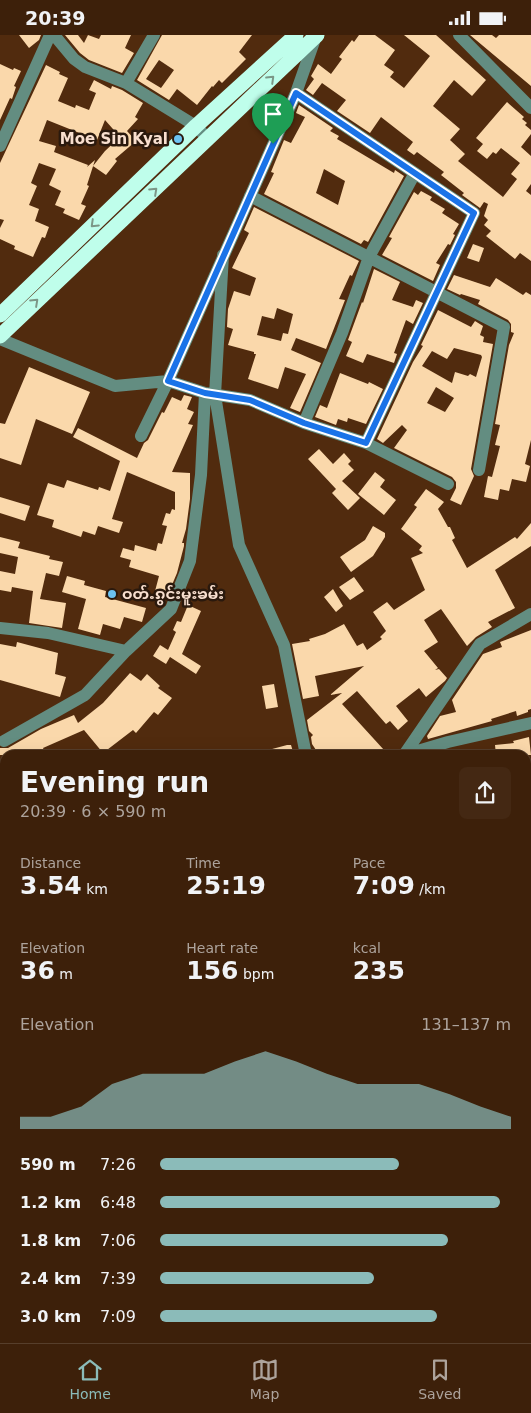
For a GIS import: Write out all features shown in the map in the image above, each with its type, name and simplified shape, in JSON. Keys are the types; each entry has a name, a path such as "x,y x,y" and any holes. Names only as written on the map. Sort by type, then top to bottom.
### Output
{"highway":[{"path":"0,315 196,126 296,35"},
{"path":"0,337 316,35"}],"street":[{"path":"0,146 50,35"},
{"path":"54,35 74,59 85,67 126,83 196,126 208,139"},
{"path":"126,83 154,35"},
{"path":"141,436 168,381 296,93 316,35"},
{"path":"459,35 531,108"},
{"path":"296,93 474,213 366,443"},
{"path":"304,423 342,333 369,257 415,173"},
{"path":"250,196 504,327 479,470"},
{"path":"4,741 85,695 126,651 171,609 190,561 210,394 223,255"},
{"path":"0,337 115,386 168,381 210,394 250,400 304,423 366,443 448,484"},
{"path":"210,394 239,545 284,645 305,750"},
{"path":"407,750 480,644 531,614"},
{"path":"0,628 48,633 126,651"},
{"path":"421,750 531,723"},
{"path":"448,742 450,750"}],"building":[{"path":"19,35 41,35 39,40 29,48"},
{"path":"65,35 78,35 84,43 88,35 99,39 101,35 131,35 125,48 134,53 122,73 89,60 80,53"},
{"path":"162,35 252,35 239,52 246,59 222,83 219,80 212,86 197,105 177,89 169,100 137,80","holes":["159,60 174,70 161,88 146,79"]},
{"path":"359,35 375,35 395,50 384,65 394,72 390,77 404,88 430,56 404,35 436,35 486,80 472,96 454,80 433,106 460,129 450,140 465,154 458,161 503,197 517,179 511,174 520,163 501,148 496,154 493,152 487,159 477,151 483,144 476,138 507,102 524,117 522,119 527,123 525,125 531,130 531,134 521,147 531,156 531,184 526,191 531,195 531,261 520,253 515,259 486,236 491,231 484,225 488,220 484,216 488,204 484,202 480,208 462,195 464,193 441,175 444,172 417,152 414,155 407,150 413,142 381,117 370,133 337,111 346,100 322,83 313,95 306,90 314,79 311,76 318,64 331,74 342,59 339,57 352,40 354,42"},
{"path":"470,35 492,35 496,38 499,35 531,35 531,86"},
{"path":"0,64 13,70 14,68 21,71 14,86 16,87 12,99 10,98 0,120"},
{"path":"46,65 68,78 58,101 75,108 76,105 89,110 96,93 89,90 94,80 111,89 112,86 122,90 143,103 135,117 138,119 127,131 136,141 115,159 117,161 106,175 93,166 87,185 89,186 81,204 86,206 79,220 63,213 65,209 55,205 61,191 49,185 56,169 39,163 31,183 37,186 29,205 39,209 35,221 49,227 45,238 42,237 33,257 14,249 15,246 0,239 0,228 4,220 0,219 0,163","holes":["47,120 97,140 105,120 120,137 93,166 95,160 87,167 88,165 54,152 56,146 39,141"]},
{"path":"299,105 333,128 330,131 339,136 337,139 394,173 395,170 404,176 368,242 364,240 361,244 264,194 274,173 271,172 284,140 291,143 305,117 296,113","holes":["324,169 345,181 338,205 316,193"]},
{"path":"421,191 432,197 430,200 445,209 442,213 459,224 453,234 455,235 450,245 448,244 436,263 440,265 433,281 382,255 392,238 389,237 414,192 418,195"},
{"path":"254,207 359,261 339,299 345,300 326,349 296,338 291,350 321,363 300,412 290,408 306,374 285,367 278,389 248,379 256,354 228,345 233,329 227,327 228,309 234,291 250,296 256,278 232,268 249,233 244,230","holes":["277,308 293,314 288,334 283,333 281,341 257,335 262,316 274,319"]},
{"path":"473,244 484,248 479,262 467,258"},
{"path":"374,269 400,282 392,300 413,307 416,300 423,303 413,324 406,320 394,353 397,354 394,363 367,354 363,363 346,356 352,342 348,340"},
{"path":"454,275 490,287 496,278 523,295 526,292 531,295 531,440 525,464 530,466 526,482 512,479 509,491 500,489 498,500 484,497 488,476 492,477 500,446 495,445 500,425 495,424 509,345 514,333 511,332 511,324 508,320 478,304 480,300 460,295 447,289"},
{"path":"438,310 471,327 475,321 483,326 480,335 484,337 483,342 493,344 471,469 474,476 461,505 450,500 456,488 456,482 452,477 394,448 407,430 402,425 383,443 377,439 413,362 423,346 421,345","holes":["454,348 481,355 476,377 470,374 468,376 455,372 452,383 422,366 432,351 447,359","436,387 454,398 445,412 427,403"]},
{"path":"29,367 90,392 72,434 36,419 21,465 0,458 0,423 5,424"},
{"path":"340,373 368,384 369,382 383,389 366,424 348,418 347,422 338,419 336,425 315,417 320,405 327,408"},
{"path":"184,395 192,397 187,409 194,412 188,424 193,425 172,472 190,473 190,499 182,543 184,543 184,546 177,573 166,599 154,595 159,576 129,567 131,560 120,557 123,548 134,551 135,545 156,551 158,543 162,544 167,526 162,525 166,513 170,514 172,509 175,510 175,492 127,472 112,519 123,522 119,533 98,526 95,535 83,531 81,537 52,527 54,520 37,515 48,483 64,488 67,480 98,490 99,487 110,491 120,461 73,437 78,428 137,458 172,397 181,401"},
{"path":"319,449 333,464 344,453 351,461 348,464 354,470 342,481 360,498 348,510 332,493 336,489 308,459"},
{"path":"375,472 385,480 380,487 396,500 384,515 358,494"},
{"path":"426,489 444,502 438,509 448,527 450,527 455,538 452,540 467,568 515,537 517,539 531,523 531,546 495,570 515,608 488,622 492,627 476,637 467,646 441,609 424,620 438,642 424,651 438,668 435,670 439,669 447,678 445,681 426,697 419,688 396,706 408,721 398,730 390,721 386,724 357,691 342,704 384,750 316,750 312,744 311,737 313,735 309,731 307,720 342,693 330,695 364,666 315,676 319,696 303,699 292,644 310,641 309,639 325,634 344,624 357,646 363,643 367,650 382,639 380,637 386,631 373,612 387,602 394,610 425,590 411,558 423,553 419,550 422,546 401,529 417,507 414,505"},
{"path":"0,497 30,506 25,521 0,513"},
{"path":"373,526 385,533 385,537 373,556 351,572 340,557 365,540"},
{"path":"0,537 20,542 18,548 50,556 49,559 63,562 59,576 46,573 40,599 66,603 62,628 29,623 33,591 12,587 11,592 0,590 0,571 15,574 18,557 0,553"},
{"path":"67,576 85,581 84,585 106,591 105,597 146,608 142,622 124,617 120,629 103,624 100,635 78,629 86,599 62,592"},
{"path":"354,577 364,591 350,600 339,587"},
{"path":"333,589 343,606 336,612 324,597"},
{"path":"188,605 201,611 182,654 201,666 196,674 170,657 166,664 153,656 160,645 168,650 176,632 173,630 177,621 181,622"},
{"path":"531,630 531,709 517,716 516,711 491,719 492,721 428,739 427,736 440,716 456,712 452,700 483,654 502,647 500,642"},
{"path":"17,642 58,653 55,674 66,677 60,697 0,680 0,644 16,647"},
{"path":"130,673 141,681 147,674 160,686 158,688 172,698 158,715 154,712 136,733 133,730 107,750 101,750 84,730 43,748 44,750 0,750 0,748 8,748 41,729 74,715 78,723 103,703"},
{"path":"274,684 278,707 266,709 262,686"},
{"path":"529,737 530,750 496,750 495,745 514,743 513,741"},
{"path":"291,745 292,750 268,750"}],"place":[{"name":"Moe Sin Kyal","path":"178,139"},
{"name":"ဝတ်ႉၵွင်းမူးၶမ်း","path":"112,594"}],"route":[{"path":"296,93 474,213 366,443 304,423 250,400 205,393 168,381 273,144 296,93"}]}
